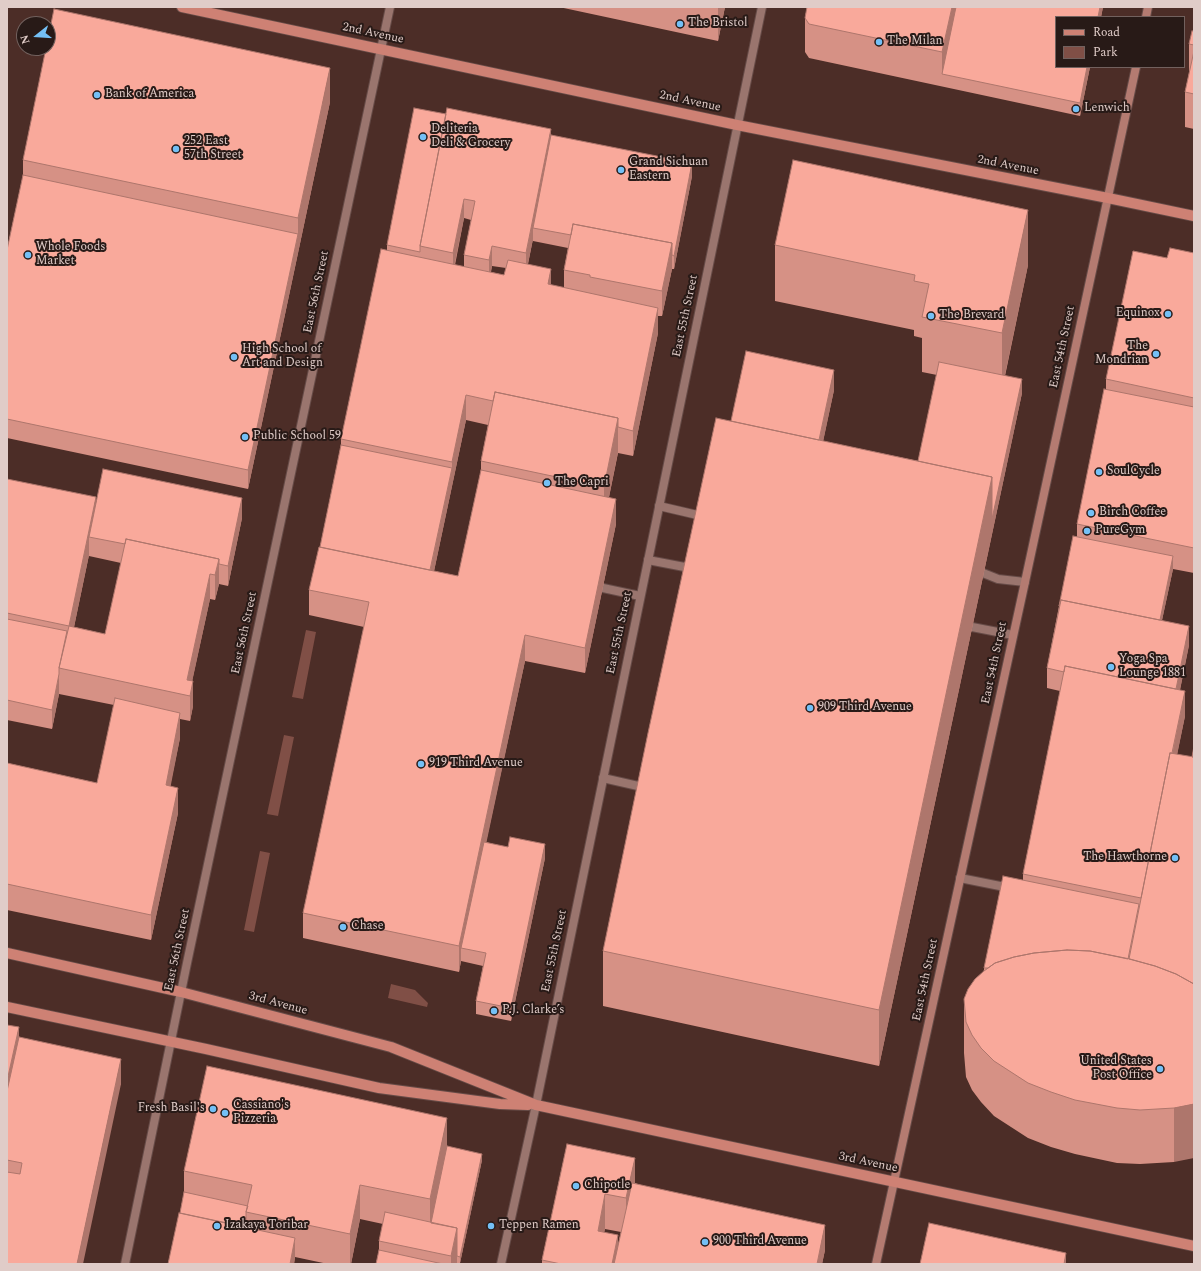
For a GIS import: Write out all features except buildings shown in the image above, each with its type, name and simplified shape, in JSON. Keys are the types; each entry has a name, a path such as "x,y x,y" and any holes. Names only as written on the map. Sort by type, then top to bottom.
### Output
{"main road":[{"name":"2nd Avenue","path":"182,7 737,126 1194,216"},
{"name":"East 54th Street","path":"876,1264 1136,68"},
{"name":"3rd Avenue","path":"7,953 181,992 391,1047 536,1105 1194,1246"},
{"name":"3rd Avenue","path":"7,1007 379,1088 500,1104 536,1105"}],"street":[{"name":"East 56th Street","path":"125,1264 181,992 390,7"},
{"name":"East 55th Street","path":"501,1264 536,1105 762,7"},
{"path":"659,506 707,517"},
{"path":"648,560 696,569"},
{"path":"983,573 998,579 1025,582"},
{"path":"603,588 640,596"},
{"path":"972,627 1013,635"},
{"path":"603,778 648,789"},
{"path":"960,878 1018,890"}],"green space":[{"path":"306,630 316,632 303,699 292,697"},
{"path":"284,735 294,737 278,816 267,814"},
{"path":"260,851 270,853 254,932 244,930"},
{"path":"391,984 415,990 428,1003 427,1007 388,998"}],"place":[{"name":"The Bristol","path":"680,24"},
{"name":"The Milan","path":"879,42"},
{"name":"Bank of America","path":"97,95"},
{"name":"Lenwich","path":"1076,109"},
{"name":"Deliteria Deli & Grocery","path":"423,137"},
{"name":"252 East 57th Street","path":"176,149"},
{"name":"Grand Sichuan Eastern","path":"621,170"},
{"name":"Whole Foods Market","path":"28,255"},
{"name":"Equinox","path":"1168,314"},
{"name":"The Brevard","path":"931,316"},
{"name":"The Mondrian","path":"1156,354"},
{"name":"High School of Art and Design","path":"234,357"},
{"name":"Public School 59","path":"245,437"},
{"name":"SoulCycle","path":"1099,472"},
{"name":"The Capri","path":"547,483"},
{"name":"Birch Coffee","path":"1091,513"},
{"name":"PureGym","path":"1087,531"},
{"name":"Yoga Spa Lounge 1881","path":"1111,667"},
{"name":"909 Third Avenue","path":"810,708"},
{"name":"919 Third Avenue","path":"421,764"},
{"name":"The Hawthorne","path":"1175,858"},
{"name":"Chase","path":"343,927"},
{"name":"P.J. Clarke’s","path":"494,1011"},
{"name":"United States Post Office","path":"1160,1069"},
{"name":"Fresh Basil's","path":"213,1109"},
{"name":"Cassiano's Pizzeria","path":"225,1113"},
{"name":"Chipotle","path":"576,1186"},
{"name":"Izakaya Toribar","path":"217,1226"},
{"name":"Teppen Ramen","path":"491,1226"},
{"name":"900 Third Avenue","path":"705,1242"}]}
